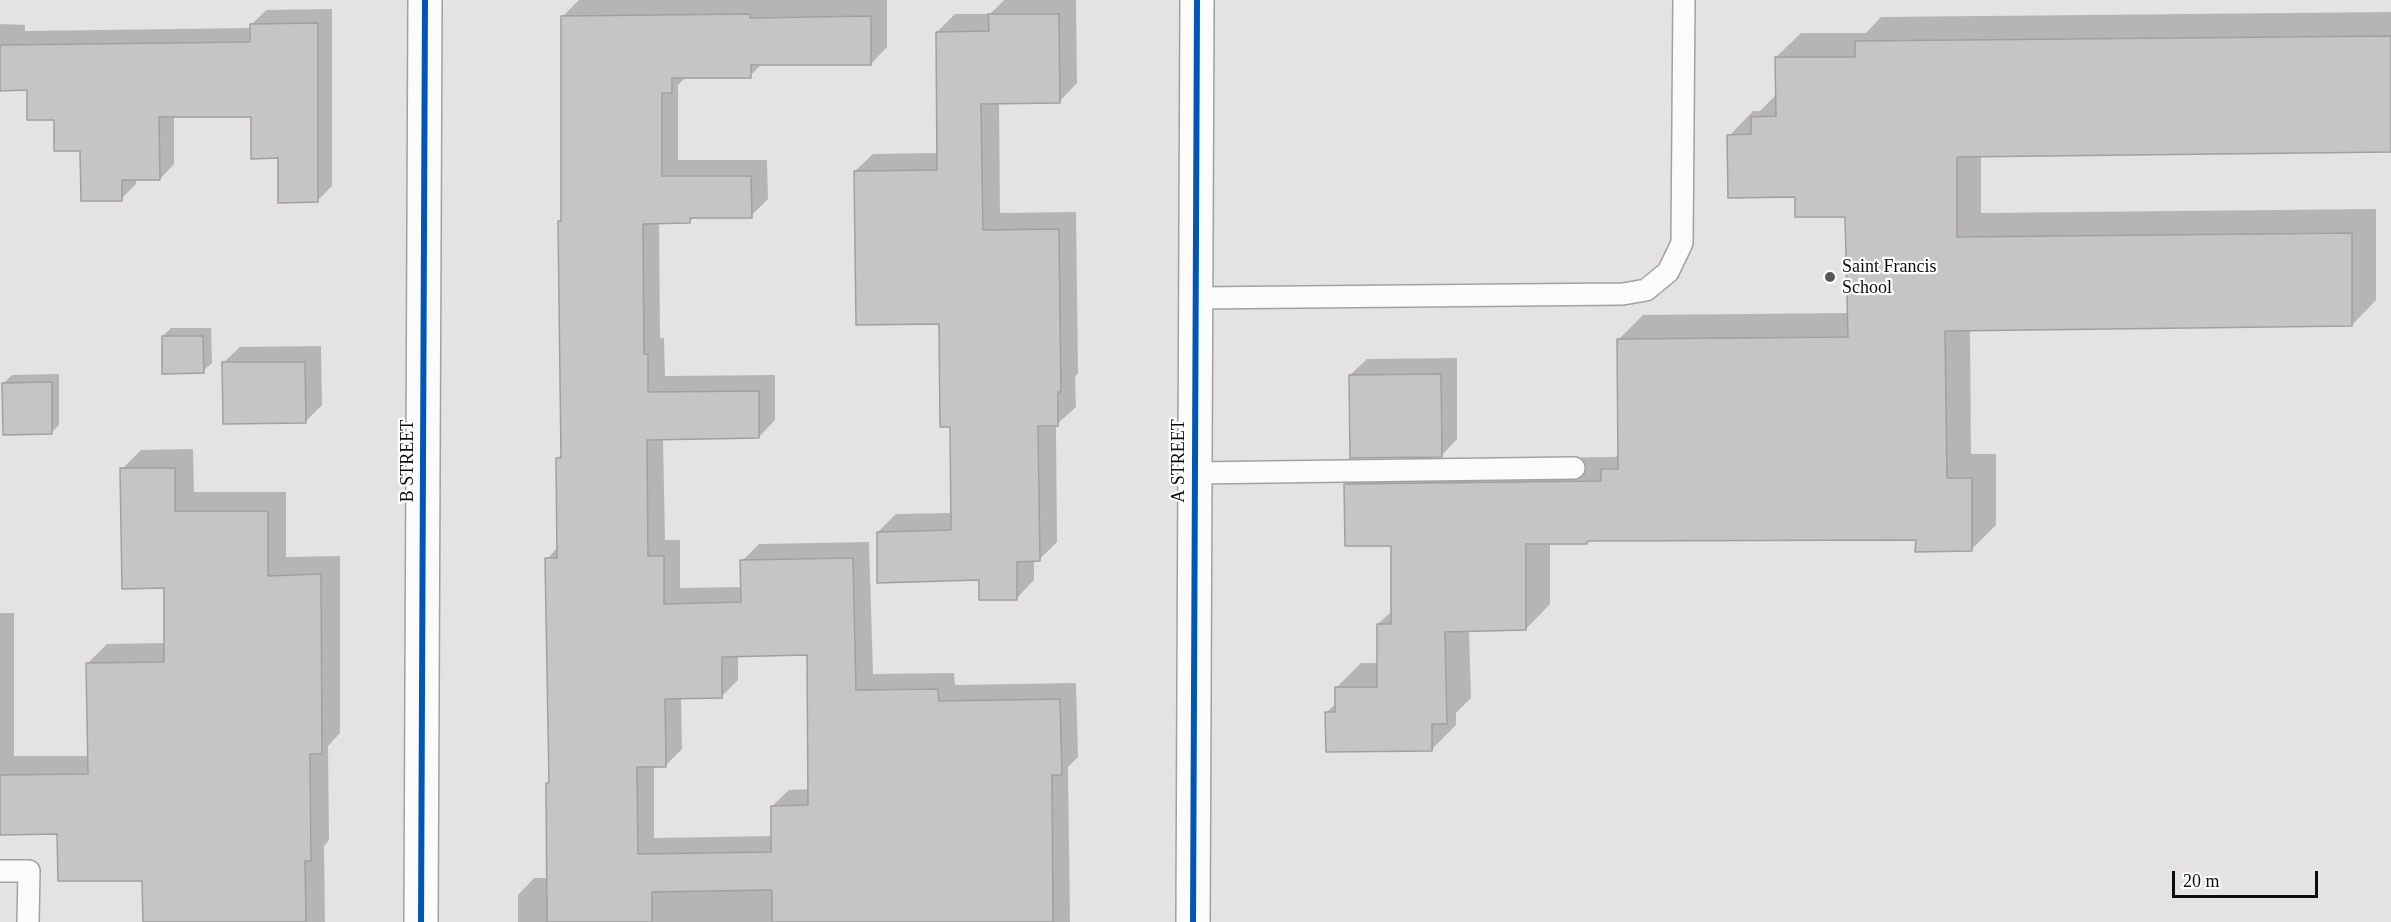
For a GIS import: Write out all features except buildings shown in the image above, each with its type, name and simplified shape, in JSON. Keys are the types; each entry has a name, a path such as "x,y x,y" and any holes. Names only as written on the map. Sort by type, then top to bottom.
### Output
{"street":[{"name":"B STREET","path":"421,922 425,0"},
{"name":"A STREET","path":"1193,922 1197,0"}],"lane":[{"path":"1195,298 1623,294 1646,290 1668,272 1682,243 1684,0"},
{"path":"1194,473 1574,468"},
{"path":"0,871 29,871 28,922"}],"cycle path":[{"path":"421,922 425,0"},
{"path":"1193,922 1197,0"}],"place":[{"name":"Saint Francis School","path":"1830,277"}]}
